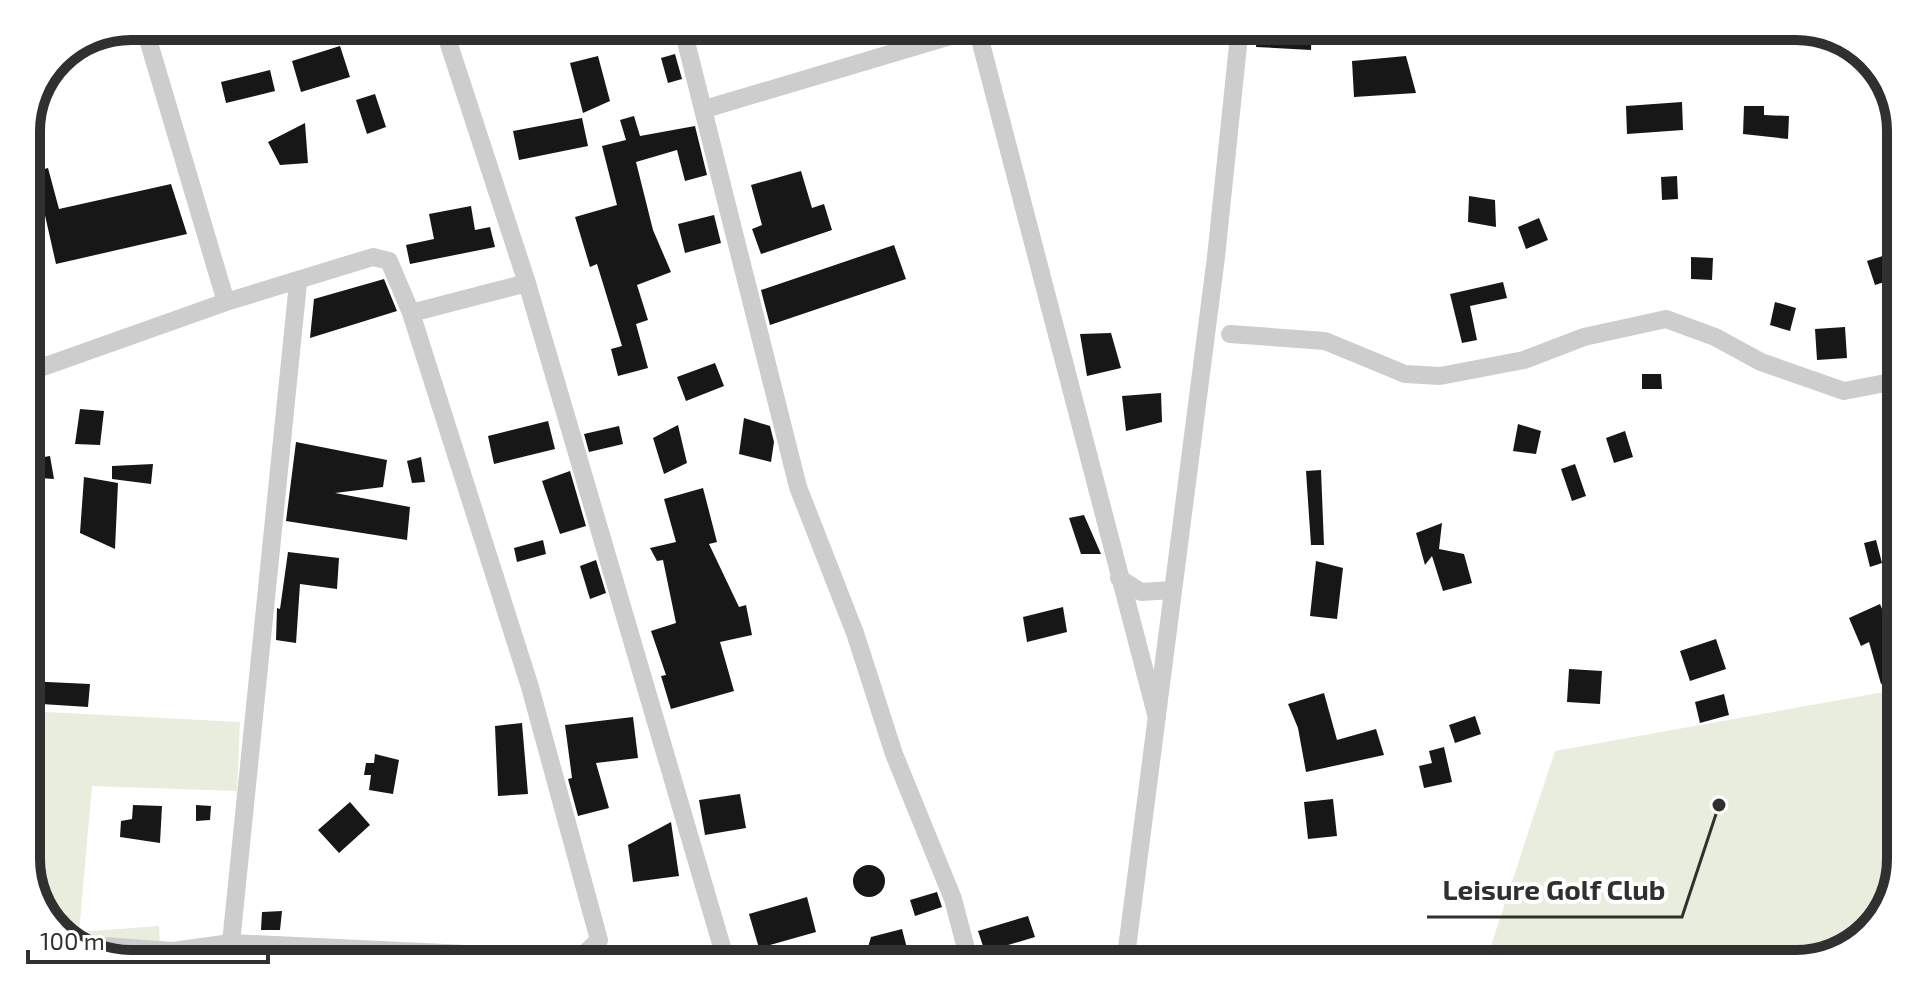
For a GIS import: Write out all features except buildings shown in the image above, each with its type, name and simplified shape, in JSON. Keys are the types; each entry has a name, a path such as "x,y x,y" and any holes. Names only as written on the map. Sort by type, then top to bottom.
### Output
{"street":[{"path":"148,40 226,302"},
{"path":"448,40 527,283 723,950"},
{"path":"686,40 798,487 855,633 894,754 953,899 966,950"},
{"path":"705,109 934,40"},
{"path":"980,40 1157,718"},
{"path":"1127,950 1207,318 1238,40"},
{"path":"40,368 226,302 298,283 373,257 384,257 411,313 530,687 599,940 588,950"},
{"path":"231,943 298,283"},
{"path":"411,313 527,283"},
{"path":"1207,318 1230,334 1325,341 1405,374 1440,376 1524,360 1584,337 1666,319 1715,337 1761,362 1844,391 1887,383"},
{"path":"1202,351 1230,334"},
{"path":"1119,578 1141,592 1173,590"},
{"path":"180,950 231,943 261,950"},
{"path":"110,947 157,950"}],"green space":[{"path":"1887,692 1887,859 1878,899 1864,919 1842,938 1808,949 1490,950 1555,751"},
{"path":"40,712 240,722 237,791 92,786 79,932 159,926 160,950 113,948 80,935 55,910 45,888 40,865"}],"place":[{"name":"Leisure Golf Club","path":"1719,805"}]}
